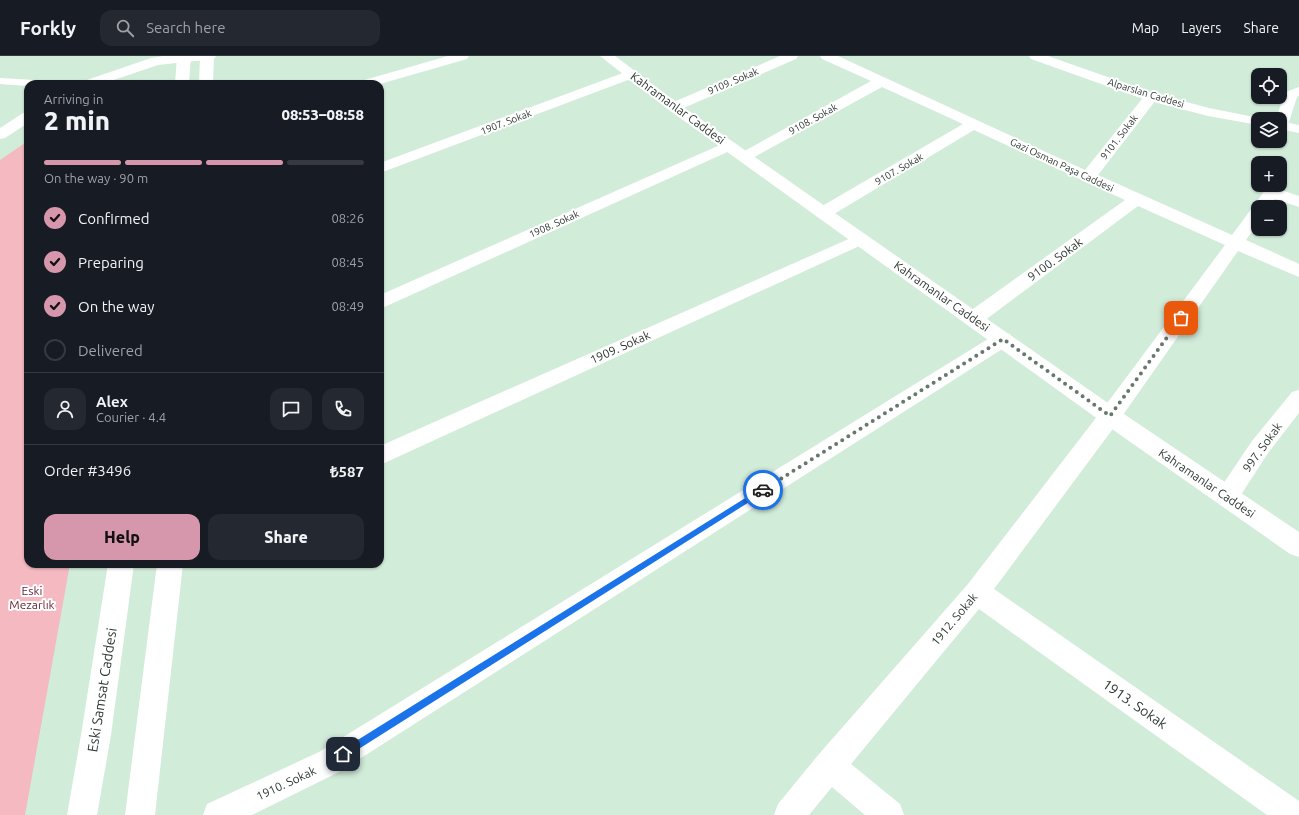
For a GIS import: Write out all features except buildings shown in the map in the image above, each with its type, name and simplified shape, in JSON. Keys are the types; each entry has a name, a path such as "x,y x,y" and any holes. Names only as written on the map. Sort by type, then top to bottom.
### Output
{"street":[{"path":"182,80 184,56"},
{"path":"101,80 156,61 184,56 208,56 206,80"},
{"path":"380,80 462,56"},
{"name":"Kahramanlar Caddesi","path":"607,56 674,107 823,213 1110,416 1299,546"},
{"name":"9109. Sokak","path":"674,107 791,56"},
{"name":"Gazi Osman Paşa Caddesi","path":"827,56 1088,177 1299,271"},
{"name":"Alparslan Caddesi","path":"1045,57 1150,97 1208,112 1251,120"},
{"name":"1907. Sokak","path":"384,167 631,74"},
{"name":"9108. Sokak","path":"736,151 882,81"},
{"path":"1285,112 1291,95 1299,91"},
{"name":"9101. Sokak","path":"1088,177 1150,97"},
{"path":"0,134 24,119"},
{"name":"9107. Sokak","path":"823,213 974,124"},
{"path":"1287,126 1299,129"},
{"name":"1908. Sokak","path":"384,301 736,151"},
{"path":"1266,200 1272,192 1299,202"},
{"name":"9100. Sokak","path":"973,319 1137,199"},
{"name":"1912. Sokak","path":"789,815 976,592 1110,416 1251,221"},
{"name":"1909. Sokak","path":"384,454 860,239"},
{"name":"1910. Sokak","path":"218,815 329,762 1003,339"},
{"name":"997. Sokak","path":"1227,497 1260,447 1299,398"},
{"name":"Eski Samsat Caddesi","path":"82,815 96,735 120,568"},
{"path":"140,815 170,568"},
{"name":"1913. Sokak","path":"976,592 1293,815"},
{"path":"830,765 889,815"}],"lane":[{"path":"0,81 24,82"}],"green space":[{"name":"Eski Mezarlık","path":"24,144 24,568 69,568 25,815 0,815 0,160"}],"way so far":[{"path":"763,490 1003,339 1110,416 1181,318"}],"route":[{"path":"343,754 763,490"}]}
